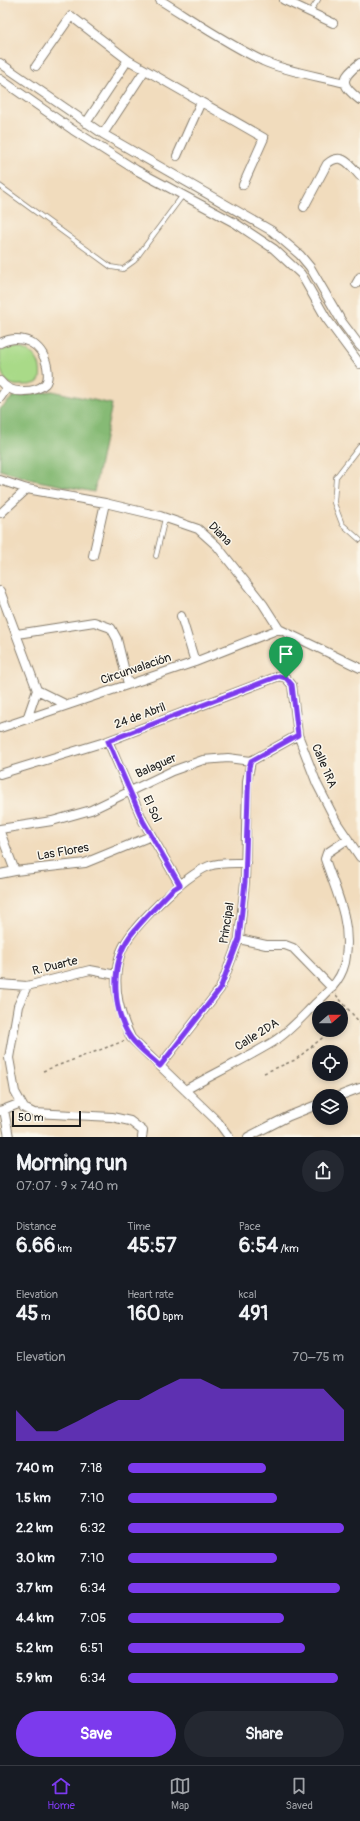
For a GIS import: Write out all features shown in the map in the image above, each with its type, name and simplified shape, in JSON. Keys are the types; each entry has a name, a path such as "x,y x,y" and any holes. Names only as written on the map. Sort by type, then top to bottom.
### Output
{"street":[{"path":"160,0 220,37 263,61 288,69 345,83"},
{"path":"284,0 333,23"},
{"path":"36,66 71,16 128,60 264,138 243,185"},
{"path":"86,122 128,60"},
{"path":"0,63 103,134 272,231 300,255 310,267 342,322 360,346"},
{"path":"360,63 346,77 345,83 347,90 360,100"},
{"path":"103,134 144,70"},
{"path":"0,79 80,134 136,170 235,223 291,262 301,274 326,318 360,364"},
{"path":"177,156 201,102"},
{"path":"304,207 327,164 333,159 343,159 348,162 360,176"},
{"path":"356,284 360,277"},
{"path":"0,343 15,339 33,343 43,354 47,368 47,379 43,386 24,391 7,388 0,381"},
{"path":"0,398 7,388"},
{"name":"Diana","path":"0,480 26,489 105,503 165,517 198,529 217,546 263,604 279,629"},
{"path":"0,512 26,489"},
{"path":"93,556 105,503"},
{"path":"0,591 37,690 27,719"},
{"path":"181,616 195,662"},
{"path":"17,634 94,622 110,628 116,639 128,684"},
{"path":"279,629 360,668"},
{"name":"Circunvalación","path":"0,728 195,662 279,629"},
{"name":"24 de Abril","path":"0,774 108,741 279,676 286,678"},
{"name":"Calle 1RA","path":"286,678 292,685 298,735 317,784 337,823 360,857"},
{"path":"37,690 67,705"},
{"path":"251,761 298,735"},
{"name":"El Sol","path":"108,741 151,836 180,885"},
{"name":"Balaguer","path":"0,830 52,820 91,810 172,771 203,760 228,758 251,761"},
{"name":"Principal","path":"160,1066 220,989 239,939 246,864 247,781 251,761"},
{"path":"0,830 14,871"},
{"name":"Las Flores","path":"0,874 85,863 151,836"},
{"name":"Calle 2DA","path":"185,1090 274,1041 292,1027 339,981 344,969 347,955 347,933 343,908 325,859 327,853 348,840"},
{"path":"227,1136 218,1122 131,1038 122,1021 116,975 121,951 130,936 172,890 193,874 211,865 246,864"},
{"path":"239,939 266,945 285,945 293,948 332,988"},
{"name":"R. Duarte","path":"0,984 27,986 90,970 116,975"},
{"path":"27,986 18,1006 9,1058 15,1092 24,1108 34,1113 112,1117 130,1121 143,1131 142,1137"},
{"path":"348,1093 360,1088"},
{"path":"9,1137 2,1110 21,1103"},
{"path":"248,1137 289,1116 312,1107"}],"lane":[{"path":"310,13 318,0"},
{"path":"0,186 111,267 123,269 134,261 183,195"},
{"path":"360,446 336,477 334,503 342,524 360,540"},
{"path":"156,556 165,517"}],"path":[{"path":"332,988 360,1023"},
{"path":"264,1073 295,1060 323,1037"},
{"path":"44,1071 131,1038"}],"green space":[{"path":"11,347 24,349 34,356 37,360 40,372 40,379 38,382 30,385 15,385 5,380 1,369 0,351"},
{"path":"52,391 112,404 94,492 33,480 0,470 0,409 13,397"}],"route":[{"path":"279,676 286,678 292,685 298,735 251,761 249,767 247,781 245,882 239,939 220,989 160,1066 131,1038 122,1021 118,1000 116,975 121,951 130,936 172,890 180,885 143,821 108,741 279,676"}]}
